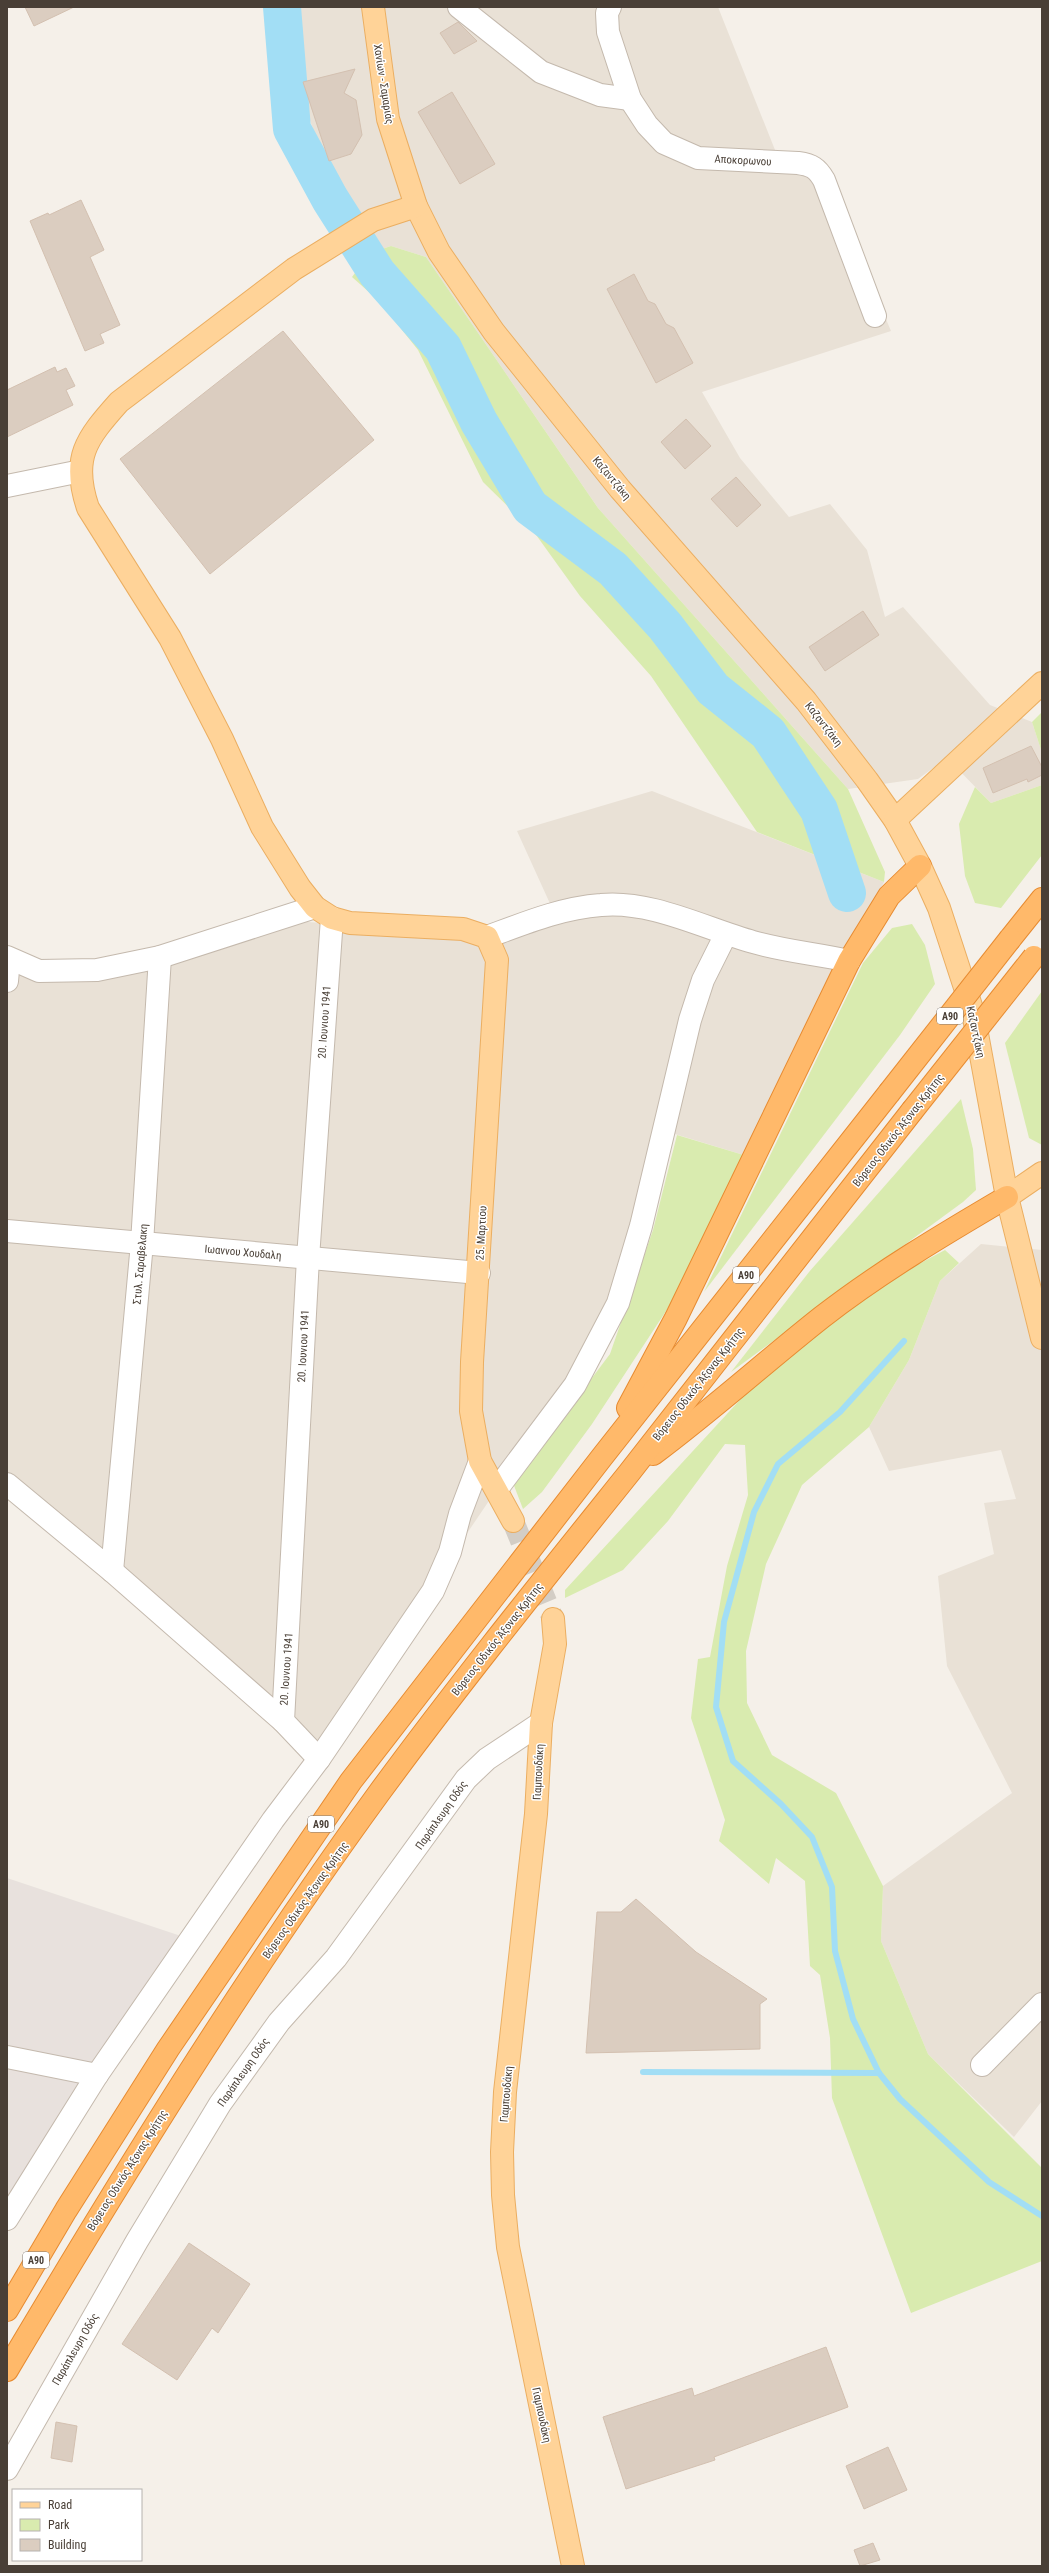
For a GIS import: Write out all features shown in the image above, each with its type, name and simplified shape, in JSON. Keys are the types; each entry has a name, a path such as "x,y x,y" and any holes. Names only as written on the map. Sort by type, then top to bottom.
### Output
{"highway":[{"path":"602,1456 676,1318 849,961 889,896 920,866"},
{"name":"Α90","path":"7,2310 66,2210 168,2049 342,1794 602,1456 1042,899"},
{"name":"Βόρειος Οδικός Άξονας Κρήτης","path":"7,2370 94,2222 281,1933 379,1793 470,1673 1038,952"},
{"path":"631,1470 698,1420 823,1316 922,1247 1007,1197"}],"main road":[{"name":"Χανίων - Σαμαριάς","path":"373,7 388,119 416,206"},
{"path":"416,206 373,220 294,269 119,402 97,427 81,455 80,486 88,508 170,638 222,739 262,827 300,888 324,912 350,923 464,929 487,937"},
{"name":"Καζαντζάκη","path":"416,206 439,252 494,332 620,489 806,701 867,780 895,820 920,866 942,914 973,1012 1007,1197 1042,1338"},
{"path":"895,820 1042,682"},
{"name":"25. Μαρτιου","path":"487,937 497,960 479,1273 472,1362 471,1411 480,1461 497,1489 513,1521"},
{"path":"1007,1197 1042,1173"},
{"name":"Γιαμπουδάκη","path":"553,1619 555,1644 540,1722 536,1814 505,2092 502,2152 503,2195 508,2247 573,2566"}],"street":[{"path":"459,7 541,72 600,95 630,99"},
{"name":"Αποκορωνου","path":"610,7 607,13 608,32 630,99 647,125 664,143 678,151 698,158 811,165 818,170 824,180 875,316"},
{"path":"7,486 81,471"},
{"path":"487,937 557,911 602,904 646,908 711,927 726,934 755,943 849,961"},
{"path":"7,981 8,958 39,971 96,970 160,957 324,912"},
{"name":"20. Ιουνιου 1941","path":"319,1759 283,1721 308,1258 324,912"},
{"path":"497,1489 575,1385 618,1303 641,1226 690,1020 703,980 726,934"},
{"name":"Στυλ. Σαραβελακη","path":"112,1571 142,1243 160,957"},
{"name":"Ιωαννου Χουδαλη","path":"7,1231 479,1273"},
{"path":"7,2219 97,2075 260,1839 319,1759 433,1591 450,1552 460,1514 480,1461"},
{"path":"7,1484 112,1571 283,1721"},
{"name":"Παράπλευρη Οδός","path":"7,2469 137,2241 225,2098 279,2022 336,1958 466,1779 487,1759 540,1722"},
{"path":"982,2065 1042,2004"},
{"path":"7,2057 97,2075"}],"shaded area":[{"path":"288,7 718,7 779,160 823,170 891,331 702,392 740,458 789,517 830,504 867,550 885,617 903,607 990,705 1032,722 1042,753 1042,785 991,803 947,758 918,779 848,789 598,508 426,257 391,246 370,253 338,197 297,85"},
{"path":"652,791 884,882 826,987 747,1156 665,1131 618,1303 497,1489 319,1752 7,1484 7,957 97,970 276,920 434,930 557,919 517,831"},
{"path":"981,1244 1042,1250 1042,2101 1014,2137 928,2054 881,1941 883,1886 1012,1793 947,1666 938,1576 994,1554 984,1503 1016,1499 1001,1450 889,1471 869,1427 909,1360 940,1281"},
{"path":"7,1878 190,1939 7,2219"}],"green space":[{"path":"391,246 426,257 598,508 848,789 885,872 884,882 757,832 651,676 580,596 534,532 483,482 418,350 379,301 352,277 370,253"},
{"path":"1042,712 1042,753 1032,722"},
{"path":"1042,785 1042,855 1001,908 975,903 965,876 959,824 975,787 991,803"},
{"path":"912,924 925,945 935,984 900,1035 704,1292 863,963 892,928"},
{"path":"1042,991 1042,1145 1029,1138 1005,1043"},
{"path":"961,1099 973,1149 976,1190 963,1202 731,1372 809,1272"},
{"path":"677,1135 747,1156 668,1308 592,1424 542,1492 523,1509 513,1483 610,1354 653,1230"},
{"path":"945,1250 959,1263 940,1281 909,1360 869,1427 802,1485 766,1564 746,1651 747,1703 772,1755 836,1793 883,1886 881,1941 928,2054 1042,2168 1042,2261 911,2313 832,2098 830,2038 820,1975 810,1966 805,1881 776,1858 769,1884 719,1841 725,1820 691,1718 698,1659 710,1657 727,1566 748,1495 745,1445 725,1444 668,1521 623,1570 565,1598 565,1590 761,1377 866,1298 915,1266"}],"building":[{"path":"25,7 74,7 34,26"},
{"path":"458,22 477,41 454,54 440,33"},
{"path":"355,69 344,93 356,100 362,135 351,154 329,161 303,82"},
{"path":"452,92 495,164 460,184 418,112"},
{"path":"81,200 104,250 90,257 120,325 100,334 104,343 85,351 30,221 48,213 49,215"},
{"path":"634,274 648,301 655,304 666,324 674,328 693,363 656,383 607,289"},
{"path":"283,331 374,440 210,574 120,459"},
{"path":"55,367 57,372 66,368 75,386 66,390 73,405 7,437 7,390"},
{"path":"686,419 711,446 685,469 661,442"},
{"path":"736,477 761,505 737,527 711,499"},
{"path":"863,611 879,635 825,671 809,647"},
{"path":"1031,746 1042,767 1042,775 1028,782 1027,779 993,793 983,768"},
{"path":"636,1899 696,1952 767,1999 760,2004 760,2049 586,2053 597,1912 621,1912"},
{"path":"189,2243 250,2284 218,2333 212,2328 177,2380 122,2344"},
{"path":"826,2347 848,2407 714,2457 715,2460 626,2489 603,2417 692,2388 694,2396"},
{"path":"56,2422 77,2426 72,2462 51,2458"},
{"path":"888,2447 907,2490 864,2509 846,2466"},
{"path":"873,2543 880,2560 860,2566 854,2550"}],"waterway":[{"path":"282,7 292,129 330,199 377,273 443,348 479,422 530,507 613,569 665,626 713,689 768,733 819,810 847,893"},
{"path":"904,1341 840,1412 778,1464 754,1512 724,1622 716,1707 733,1761 781,1804 812,1837 832,1887 835,1951 853,2019 879,2073 900,2099 989,2182 1042,2216"},
{"path":"643,2072 879,2073"}],"tunnel":[{"path":"513,1521 553,1619"}]}
